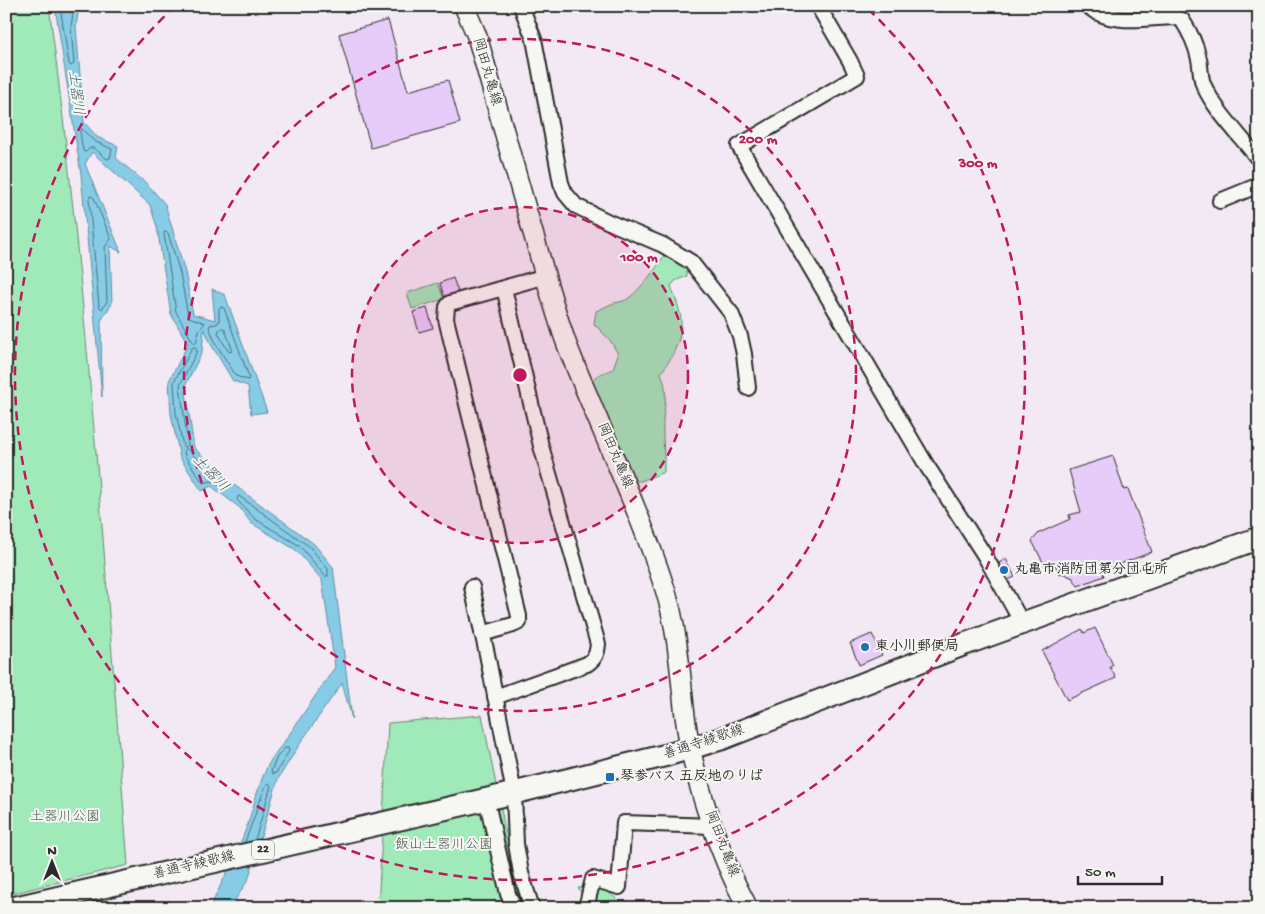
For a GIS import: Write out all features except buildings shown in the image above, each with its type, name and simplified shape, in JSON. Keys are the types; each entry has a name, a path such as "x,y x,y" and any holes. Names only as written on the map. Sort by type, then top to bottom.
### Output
{"main road":[{"name":"岡田丸亀線","path":"464,6 477,36 566,343 628,489 665,592 673,621 680,662 685,717 691,747 712,826 748,908"},
{"name":"善通寺綾歌線","path":"12,908 514,793 667,755 721,739 1022,623 1259,538"}],"street":[{"path":"521,6 534,40 561,183 566,193 576,206 663,245 692,262 730,313 740,336 748,388"},
{"path":"818,6 857,76 739,146 928,466 981,550 1022,623"},
{"path":"1088,6 1100,15 1110,18 1173,18 1182,20 1189,31 1199,57 1202,83 1219,111 1259,160"},
{"path":"1220,201 1259,185"},
{"path":"482,634 513,626 519,622 519,616 446,319 447,307 450,303 546,276"},
{"path":"495,697 594,660 598,644 541,446 504,288"},
{"path":"472,587 514,793 516,844 521,874 532,908"},
{"path":"489,811 508,894 514,908"},
{"path":"586,908 593,879 619,886 624,822 712,826"},
{"path":"524,826 525,851 539,908"}],"green space":[{"name":"土器川公園","path":"6,6 49,6 85,328 128,865 6,895"},
{"path":"668,248 686,260 687,276 675,281 671,286 680,313 681,329 674,353 661,373 665,390 663,420 664,472 641,481 631,481 598,402 592,380 598,375 613,369 618,354 610,340 594,324 596,311 624,301 637,291 661,261"},
{"path":"438,283 444,299 412,309 407,293"},
{"name":"飯山土器川公園","path":"482,715 521,908 378,908 388,723"},
{"path":"595,887 611,894 622,908 587,908 588,903 578,888"}],"water":[{"name":"土器川","path":"55,6 79,6 76,27 84,122 97,137 118,146 116,158 147,184 165,204 185,272 193,314 215,320 212,289 225,295 267,412 251,414 248,386 233,381 204,329 202,352 185,386 194,448 230,482 314,544 333,567 352,719 342,683 278,779 248,880 230,908 210,908 247,826 260,783 275,753 335,667 322,580 296,550 251,523 240,508 211,486 202,491 180,458 171,414 169,381 188,344 171,314 157,227 150,205 92,152 85,164 121,252 110,246 112,303 101,321 102,397 81,174"}],"place":[{"name":"丸亀市消防団第分団屯所","path":"1004,570"},
{"name":"東小川郵便局","path":"865,647"},
{"name":"琴参バス 五反地のりば","path":"610,777"}]}
